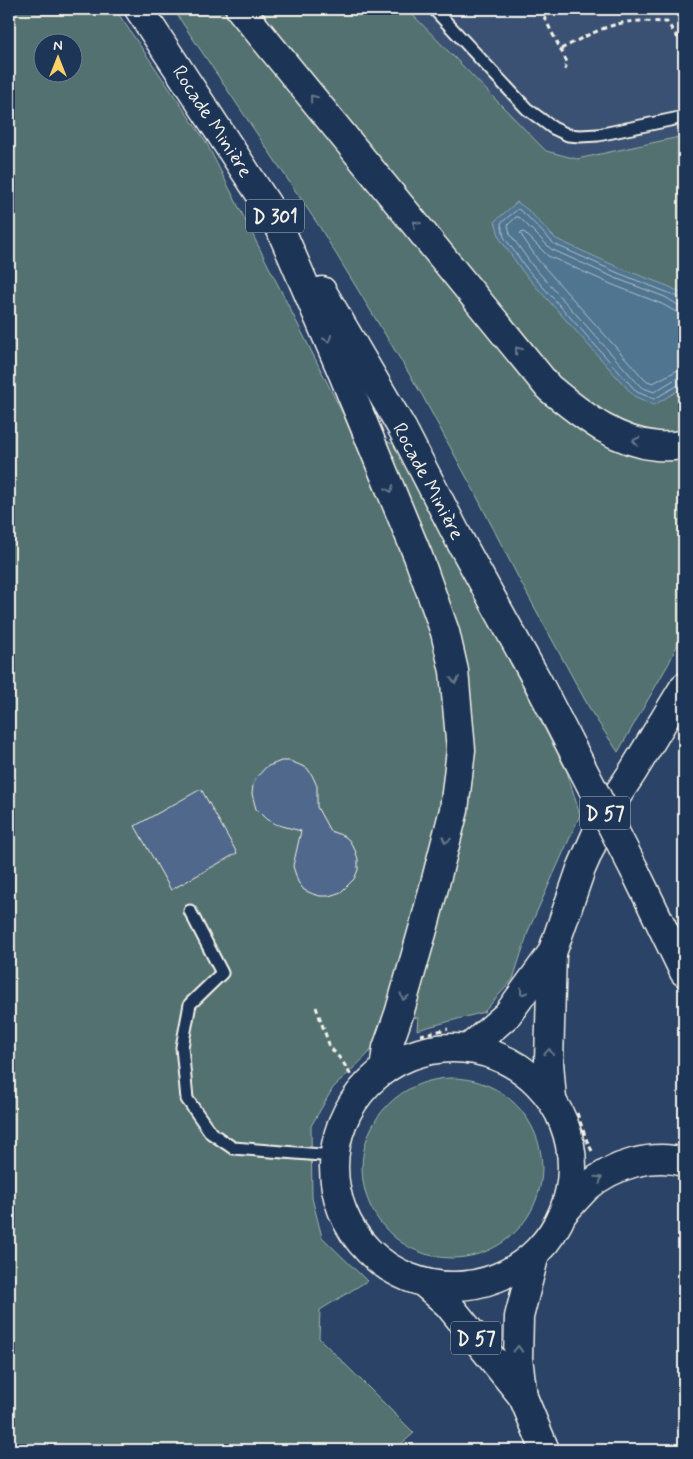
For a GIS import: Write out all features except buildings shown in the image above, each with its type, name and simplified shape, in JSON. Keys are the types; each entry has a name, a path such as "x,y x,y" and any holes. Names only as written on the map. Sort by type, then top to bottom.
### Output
{"main road":[{"name":"Rocade Minière","path":"139,9 274,214 341,322 397,420 459,539 538,682 635,871 684,972"},
{"path":"240,9 549,388 592,422 619,437 657,446 684,445"},
{"path":"274,214 343,374 418,556 444,632 454,671 461,750 454,810 400,1014 387,1048 384,1070"},
{"name":"D 57","path":"468,1048 507,1015 552,952 581,869 606,812 684,687"},
{"name":"D 57","path":"552,952 548,1062 552,1100"},
{"path":"564,1212 571,1184 572,1155 566,1127 552,1100 530,1075 501,1058 468,1048 438,1048 410,1056 384,1070 360,1091 344,1116 335,1145 333,1175 339,1204 352,1232 371,1255 396,1272 424,1283 453,1286 483,1283 511,1272 535,1254 551,1235 564,1212 588,1187 605,1174 655,1158 674,1159 684,1162"},
{"name":"D 57","path":"535,1254 520,1317 518,1358 523,1397 545,1450"},
{"name":"D 57","path":"424,1283 448,1304 523,1397"}],"lane":[{"path":"434,9 528,109 553,128 580,136 684,117"},
{"path":"190,911 222,973 190,1004 182,1047 187,1099 211,1133 233,1148 334,1156"}],"path":[{"path":"540,9 567,62 565,70"},
{"path":"561,49 597,30 626,22 667,22 684,46"},
{"path":"316,1007 330,1047 343,1062 360,1091"}],"shaded area":[{"path":"407,9 684,9 684,136 577,159 546,151"}],"green space":[{"path":"9,9 115,9 206,142 343,414 380,503 398,480 383,440 394,444 458,562 567,772 580,815 529,929 513,979 484,1012 417,1030 418,1018 391,1014 369,1053 333,1088 311,1126 312,1198 322,1237 367,1281 320,1310 319,1338 414,1433 394,1450 9,1450"},
{"path":"173,9 407,9 546,151 577,159 684,136 684,630 669,663 618,752 592,713 422,395 319,226"},
{"path":"461,1078 470,1079 495,1088 516,1104 532,1125 541,1150 541,1186 532,1211 516,1232 495,1248 487,1251 470,1257 443,1258 434,1257 409,1248 382,1225 372,1211 363,1186 362,1159 363,1150 372,1125 395,1098 409,1088 434,1079"}],"water":[{"path":"517,202 528,210 556,239 620,268 670,287 684,295 684,387 654,405 634,396 523,272 500,239 495,221"}]}
